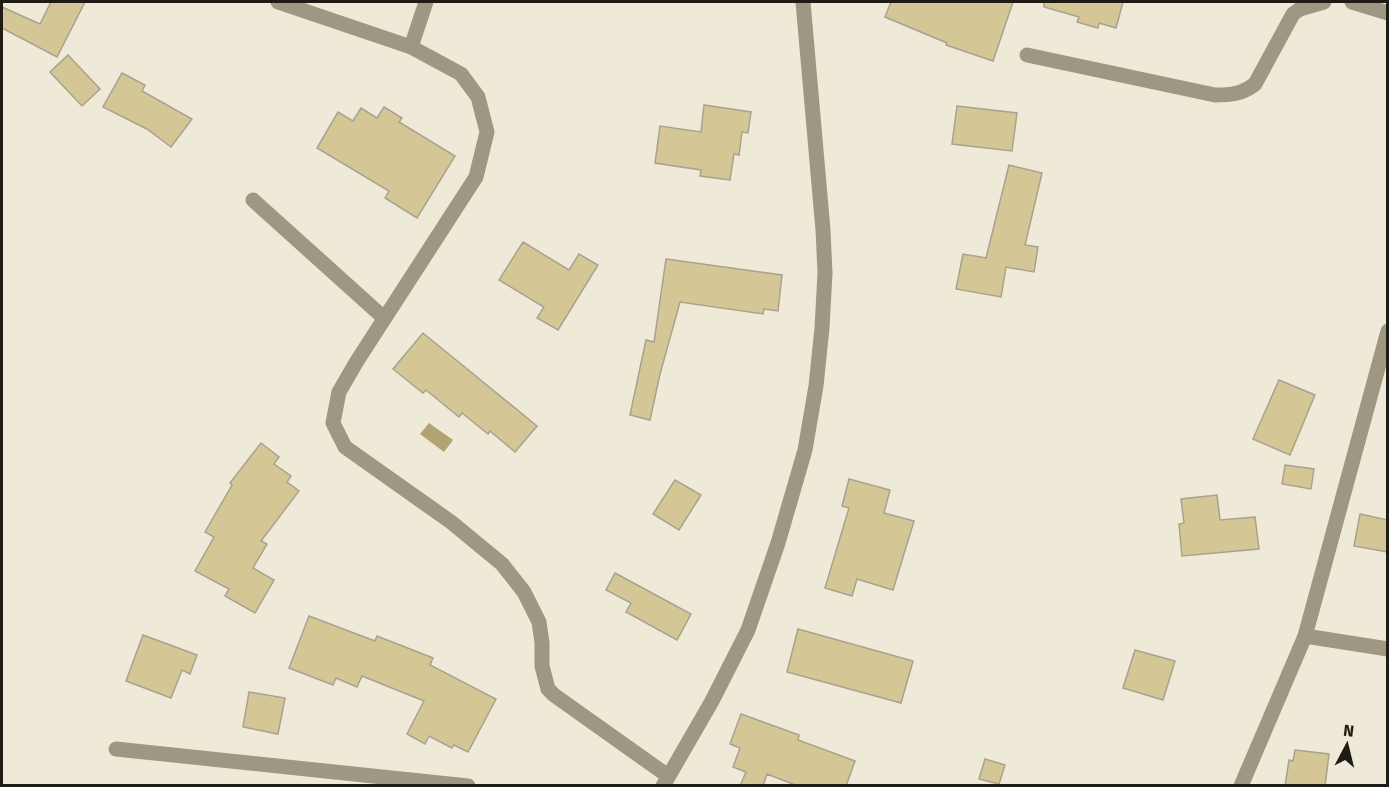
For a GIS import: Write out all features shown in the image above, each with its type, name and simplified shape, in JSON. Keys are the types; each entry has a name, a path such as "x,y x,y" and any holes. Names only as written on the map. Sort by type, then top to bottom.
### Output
{"street":[{"path":"278,2 411,47 461,74 478,98 487,132 476,177 384,318 339,392 333,423 345,447 451,522 502,564 525,592 539,622 542,666 548,688 665,781 712,700 748,630 778,543 802,460 816,387 825,273 803,2"},
{"path":"411,47 426,2"},
{"path":"1027,55 1215,95 1233,95 1246,91 1255,84 1293,14 1300,9 1324,2"},
{"path":"1352,2 1388,13"},
{"path":"253,200 384,318"},
{"path":"1241,786 1305,636 1387,334"},
{"path":"1305,636 1388,650"},
{"path":"116,748 468,786"}],"shaded area":[{"path":"429,423 453,440 444,452 420,434"}],"building":[{"path":"51,2 85,2 57,57 2,28 2,7 40,24"},
{"path":"891,2 1013,2 993,61 946,45 947,43 885,17"},
{"path":"1044,2 1123,2 1116,28 1099,23 1098,28 1077,22 1079,17 1044,7"},
{"path":"68,55 100,89 82,106 50,72"},
{"path":"122,73 145,85 142,91 192,119 171,147 147,129 103,107"},
{"path":"704,105 751,112 748,133 742,132 739,155 734,154 730,180 700,176 701,170 655,163 660,126 701,132"},
{"path":"957,106 1017,113 1012,151 952,144"},
{"path":"384,107 402,118 399,122 455,156 417,218 385,198 389,191 317,148 338,112 353,121 361,108 377,118"},
{"path":"1009,165 1042,173 1025,245 1038,247 1034,272 1006,267 1001,297 956,289 963,254 986,258"},
{"path":"523,242 569,270 579,254 598,265 558,330 537,318 544,307 499,280"},
{"path":"666,259 782,275 778,311 764,309 763,314 680,302 650,420 630,415 646,340 654,342"},
{"path":"423,333 537,426 515,452 490,431 488,434 462,413 459,417 426,390 423,393 393,369"},
{"path":"1279,380 1315,395 1290,455 1253,439"},
{"path":"261,443 279,457 274,464 291,476 287,482 299,491 261,541 267,544 253,568 274,580 255,613 225,596 229,589 195,571 214,537 205,532 232,485 230,483"},
{"path":"1285,465 1314,469 1311,489 1282,484"},
{"path":"849,479 890,490 884,513 914,521 893,590 857,579 852,596 825,588 849,508 842,506"},
{"path":"675,480 701,495 679,530 653,514"},
{"path":"1217,495 1220,520 1255,517 1259,549 1182,556 1179,524 1184,523 1181,499"},
{"path":"1360,514 1388,520 1388,552 1354,546"},
{"path":"615,573 691,614 677,640 626,612 631,603 606,590"},
{"path":"309,616 375,641 377,636 433,658 430,665 496,699 468,752 454,745 452,748 429,736 425,744 407,734 424,701 362,676 357,687 336,678 333,685 289,668"},
{"path":"798,629 913,661 901,703 787,672"},
{"path":"143,635 197,655 190,674 182,670 171,698 126,681"},
{"path":"1135,650 1175,661 1163,700 1123,688"},
{"path":"249,692 285,698 278,734 243,727"},
{"path":"741,714 799,735 798,740 855,761 846,786 798,786 767,774 763,786 740,786 746,772 733,767 740,748 730,744"},
{"path":"1295,750 1329,754 1325,786 1285,786 1289,760 1293,761"},
{"path":"985,759 1005,765 999,784 979,779"}]}
